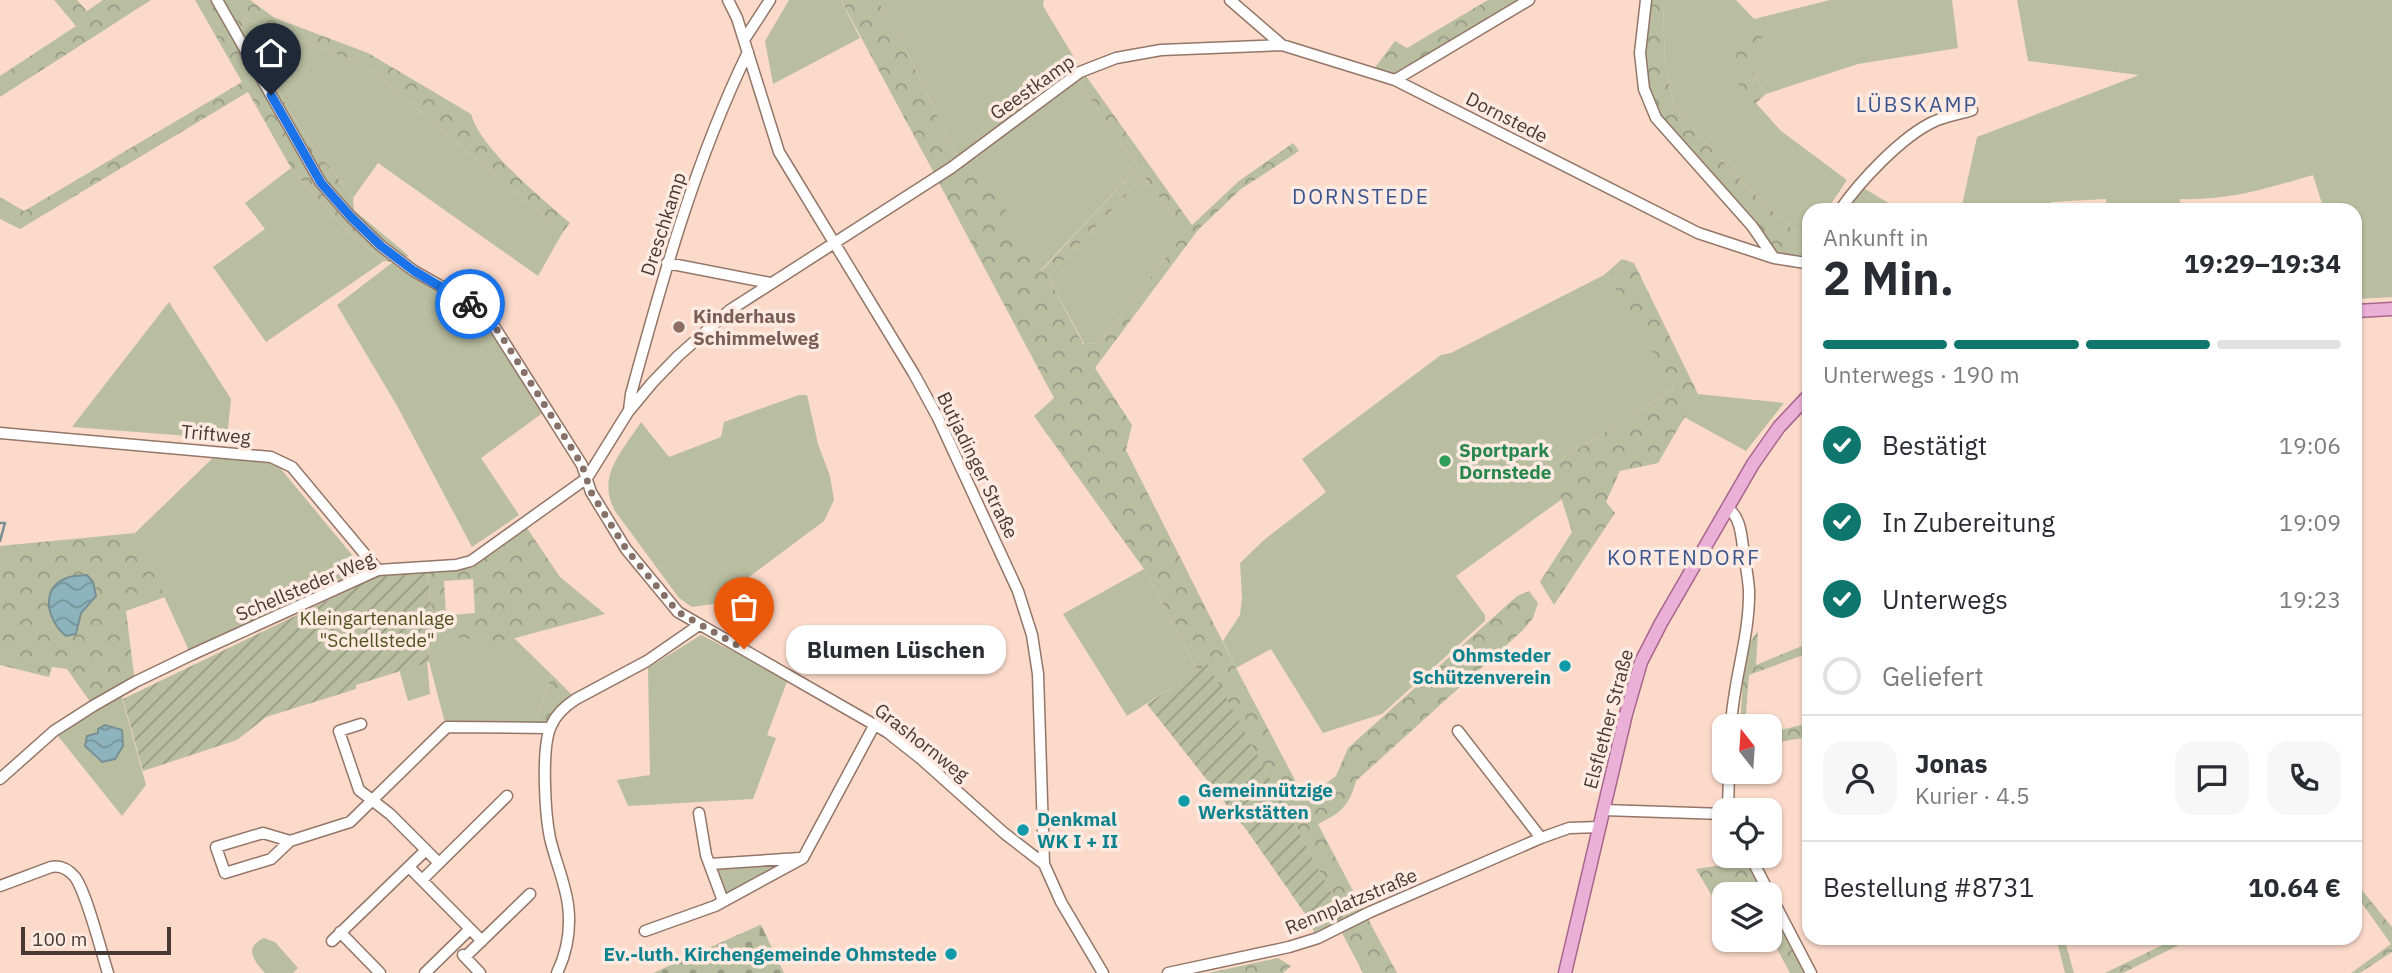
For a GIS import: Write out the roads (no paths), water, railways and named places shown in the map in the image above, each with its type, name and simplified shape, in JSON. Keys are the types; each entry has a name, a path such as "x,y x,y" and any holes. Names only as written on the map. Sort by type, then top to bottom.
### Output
{"main road":[{"path":"2362,310 2392,309"},
{"name":"Elsflether Straße","path":"1565,973 1626,714 1642,662 1661,623 1764,447 1802,403"}],"street":[{"name":"Grashornweg","path":"217,0 321,183 381,246 414,271 467,301 492,323 582,465 591,492 626,549 678,612 875,724 920,758 1004,833 1044,864"},
{"name":"Butjadinger Straße","path":"728,0 737,18 779,152 938,418 1018,591 1032,635 1038,674 1044,864 1061,902 1103,973"},
{"path":"744,40 770,0"},
{"name":"Dornstede","path":"1230,0 1282,45 1395,80 1698,233 1774,258 1802,262"},
{"path":"1395,80 1529,0"},
{"path":"1646,0 1640,53 1644,89 1656,118 1752,226 1774,258"},
{"name":"Geestkamp","path":"833,242 951,168 1080,72 1115,58 1161,50 1282,45"},
{"name":"Dreschkamp","path":"628,412 667,263 715,123 748,52"},
{"path":"1845,203 1858,185 1918,131 1936,121 1972,110"},
{"name":"Schellsteder Weg","path":"0,779 54,731 135,682 379,570 456,565 471,561 587,478 628,412 678,356 730,310 833,242"},
{"path":"667,263 770,283"},
{"name":"Triftweg","path":"0,433 271,457 292,467 379,570"},
{"path":"1727,508 1736,515 1749,591 1743,648 1731,714"},
{"path":"557,973 562,962 569,925 565,891 548,825 545,761 550,728 565,706 647,661 699,625"},
{"path":"361,724 339,732 359,790 390,814 439,863"},
{"path":"645,932 723,901 803,858 875,724"},
{"path":"290,841 263,833 216,847 225,873 271,859 290,841 350,822 447,727 550,728"},
{"path":"1458,731 1541,838"},
{"path":"422,880 507,796"},
{"path":"1603,810 1712,814"},
{"path":"699,813 709,864 723,901"},
{"name":"Rennplatzstraße","path":"1168,973 1289,947 1318,938 1367,913 1541,838 1569,828 1600,827"},
{"path":"380,973 336,937 426,850"},
{"path":"709,864 803,858"},
{"path":"0,886 51,867 57,866 68,871 79,886 108,973"},
{"path":"409,867 482,941"},
{"path":"1756,868 1811,973"},
{"path":"465,957 530,894"},
{"path":"425,973 470,929"},
{"path":"453,945 480,973"}],"water":[{"path":"87,575 93,582 96,596 81,613 76,634 66,636 50,612 50,595 53,587 60,581 72,576"},
{"path":"105,725 122,730 123,746 115,759 102,762 85,746 87,736 98,733 98,729"}],"waterway":[{"path":"0,523 5,523 0,541"}],"place":[{"name":"Kinderhaus Schimmelweg","path":"679,327"},
{"name":"Sportpark Dornstede","path":"1445,461"},
{"name":"Blumen Lüschen","path":"744,649"},
{"name":"Ohmsteder Schützenverein","path":"1565,666"},
{"name":"Gemeinnützige Werkstätten","path":"1184,801"},
{"name":"Denkmal WK I + II","path":"1023,830"},
{"name":"Ev.-luth. Kirchengemeinde Ohmstede","path":"951,954"}],"district":[{"name":"LÜBSKAMP","path":"1917,105"},
{"name":"DORNSTEDE","path":"1361,197"},
{"name":"KORTENDORF","path":"1684,558"}],"park label":[{"name":"Kleingartenanlage \"Schellstede\"","path":"377,629"}]}
